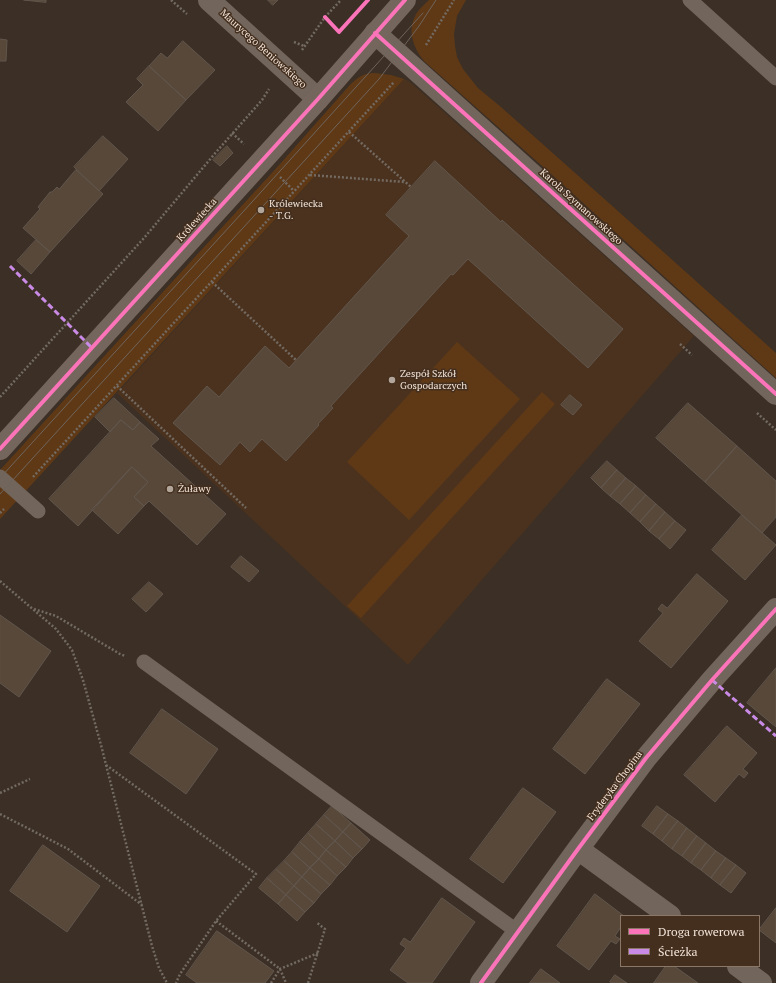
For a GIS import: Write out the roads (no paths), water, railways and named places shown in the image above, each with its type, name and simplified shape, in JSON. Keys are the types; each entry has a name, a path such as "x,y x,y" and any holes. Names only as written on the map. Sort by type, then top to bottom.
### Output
{"main road":[{"name":"Królewiecka","path":"0,449 318,99 405,0"}],"street":[{"name":"Maurycego Beniowskiego","path":"209,0 318,99"},
{"name":"Karola Szymanowskiego","path":"375,33 776,394"},
{"name":"Fryderyka Chopina","path":"481,983 578,848 646,758 712,680 776,609"},
{"path":"578,848 669,915"},
{"path":"739,967 761,983"}],"lane":[{"path":"690,0 776,78"},
{"path":"0,478 38,512"},
{"path":"144,662 518,932"}],"tram line":[{"path":"0,494 379,79 419,26 436,0"},
{"path":"0,478 423,13"}],"place":[{"name":"Królewiecka - T.G.","path":"261,210"},
{"name":"Zespół Szkół Gospodarczych","path":"392,380"},
{"name":"Żuławy","path":"170,489"}]}
